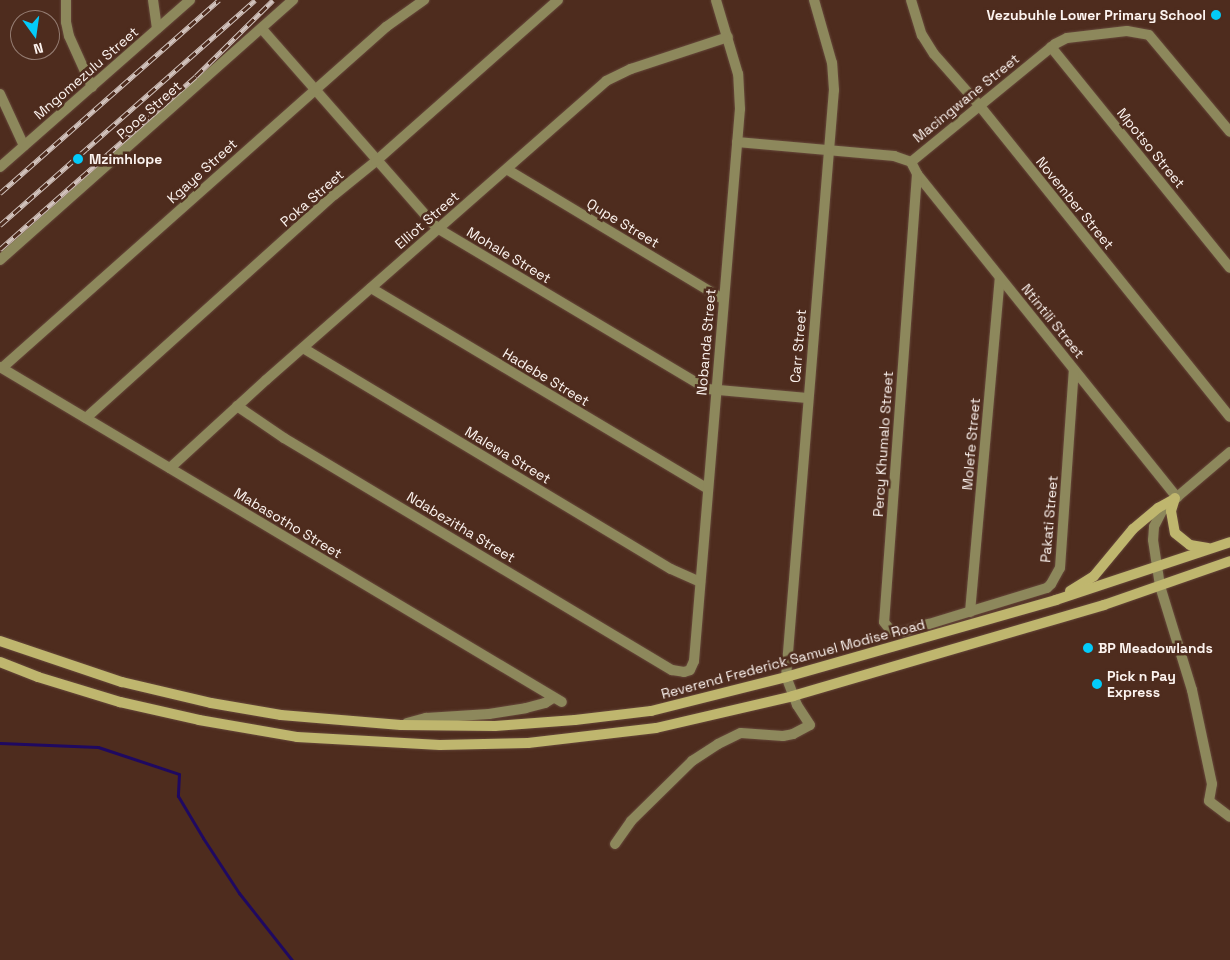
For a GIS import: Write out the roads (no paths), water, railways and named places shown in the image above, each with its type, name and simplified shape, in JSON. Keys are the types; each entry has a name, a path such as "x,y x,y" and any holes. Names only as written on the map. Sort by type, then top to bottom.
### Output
{"main road":[{"path":"1175,498 1171,512 1175,533 1190,545 1210,549"},
{"path":"1056,600 1094,576 1132,530 1158,508 1175,498"},
{"name":"Reverend Frederick Samuel Modise Road","path":"0,641 122,682 211,703 328,720 401,725 495,726 620,715 651,710 786,678 1056,600 1230,542"},
{"path":"0,662 38,677 108,698 199,720 297,736 381,743 440,745 518,743 609,735 709,717 793,696 1104,605 1230,561"}],"street":[{"path":"66,0 66,22 69,36 92,87"},
{"path":"153,0 157,29"},
{"name":"Mngomezulu Street","path":"0,167 190,0"},
{"name":"Pooe Street","path":"0,260 293,0"},
{"name":"Kgaye Street","path":"1,367 396,18 424,0"},
{"name":"Poka Street","path":"86,418 327,202 558,0"},
{"name":"Nobanda Street","path":"672,670 684,672 693,665 740,93 738,74 716,0"},
{"name":"Carr Street","path":"615,844 631,821 692,761 718,744 741,733 783,736 793,734 810,725 793,696 786,678 829,149 833,73 814,0"},
{"name":"November Street","path":"911,0 927,44 979,105 1230,417"},
{"name":"Mohale Street","path":"262,29 316,89 376,161 437,228 696,384 716,391 808,398"},
{"name":"Macingwane Street","path":"736,142 894,156 911,162 1050,46 1067,38 1127,31 1149,35 1230,132"},
{"name":"Elliot Street","path":"170,468 437,228 508,170 606,81 631,69 728,37"},
{"name":"Mpotso Street","path":"1050,46 1230,268"},
{"path":"0,94 24,146"},
{"name":"Ntintili Street","path":"911,162 918,174 1175,498"},
{"name":"Qupe Street","path":"508,170 724,299"},
{"name":"Percy Khumalo Street","path":"918,174 884,622 891,631 902,632 970,612"},
{"name":"Molefe Street","path":"970,612 1000,278"},
{"name":"Hadebe Street","path":"371,288 708,490"},
{"name":"Malewa Street","path":"303,348 670,569 700,582"},
{"name":"Mabasotho Street","path":"1,367 557,700 526,708 489,714 426,718 401,725"},
{"name":"Pakati Street","path":"970,612 1047,588 1058,574 1074,369"},
{"name":"Ndabezitha Street","path":"237,406 284,438 672,670"},
{"path":"1230,452 1175,498 1158,516 1154,527 1156,567 1160,586 1192,690 1212,784 1209,800 1230,817"}],"waterway":[{"path":"0,743 98,747 179,774 178,796 203,838 239,893 292,960"}],"railway":[{"path":"0,193 219,0"},
{"path":"0,225 255,0"},
{"path":"0,249 196,76 273,0"}],"place":[{"name":"Vezubuhle Lower Primary School","path":"1216,15"},
{"name":"Mzimhlope","path":"78,159"},
{"name":"BP Meadowlands","path":"1088,648"},
{"name":"Pick n Pay Express","path":"1097,684"}]}
